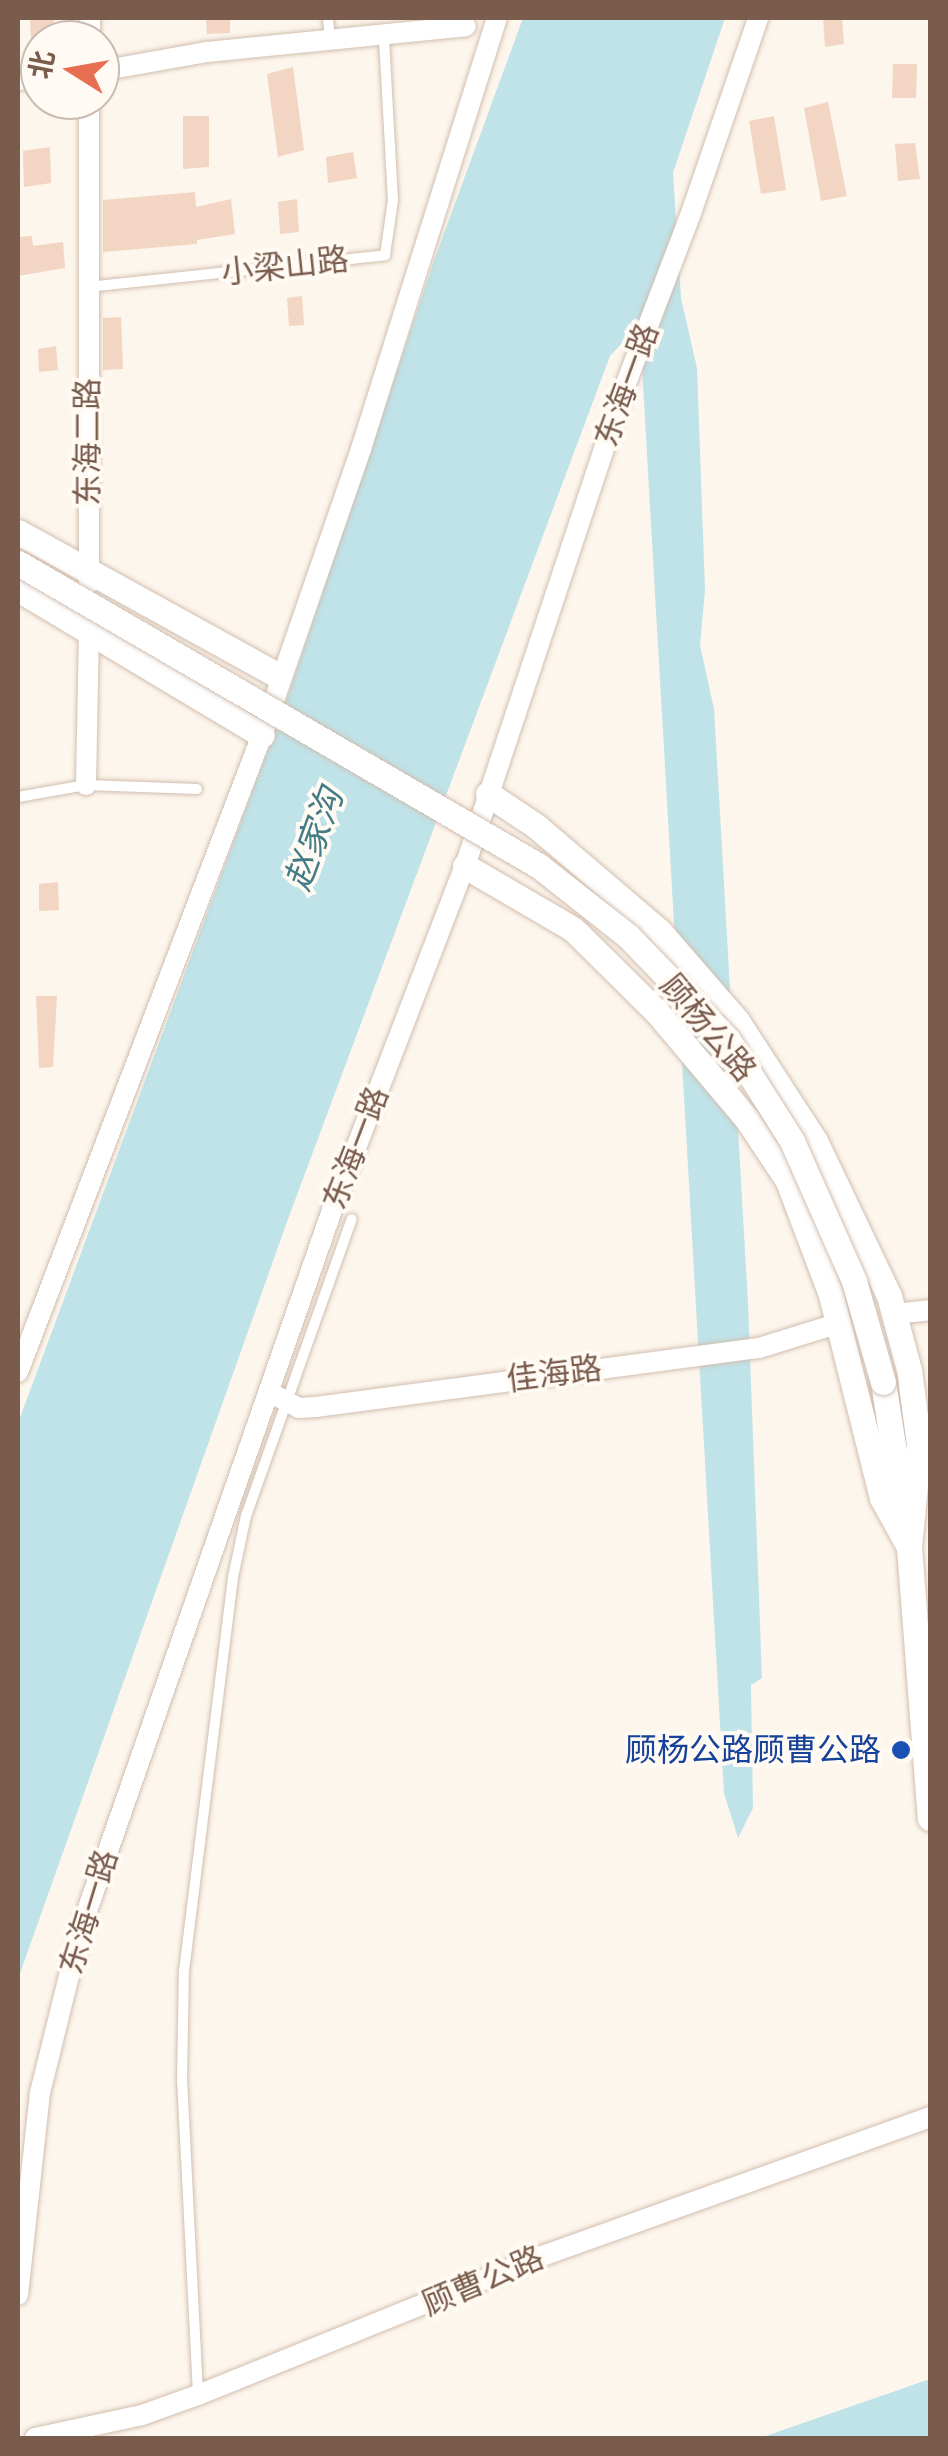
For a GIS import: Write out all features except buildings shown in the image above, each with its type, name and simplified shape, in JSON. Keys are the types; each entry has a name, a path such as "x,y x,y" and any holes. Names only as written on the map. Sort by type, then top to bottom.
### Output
{"street":[{"path":"18,1372 262,735 361,449 497,18"},
{"name":"东海一路","path":"18,2295 40,2093 80,1931 332,1210 464,866 625,386 690,216 758,18"},
{"path":"120,67 207,52 384,37 416,25 466,26"},
{"name":"东海二路","path":"86,785 89,120"},
{"path":"18,532 280,676"},
{"name":"顾杨公路","path":"18,562 539,866 628,936 728,1040 792,1141 854,1282 883,1382 909,1548 930,1818"},
{"path":"18,590 262,735"},
{"path":"488,794 536,826 660,932 737,1022 815,1141 894,1314 909,1370 919,1446 909,1548"},
{"path":"464,866 573,928 656,1012 748,1119 788,1181 840,1323 882,1498 909,1548"},
{"path":"894,1314 930,1310"},
{"name":"佳海路","path":"268,1392 299,1408 316,1407 759,1348 840,1323"},
{"name":"顾曹公路","path":"35,2438 142,2414 198,2395 545,2255 930,2117"}],"lane":[{"path":"328,18 330,42"},
{"name":"小梁山路","path":"87,287 385,256 393,200 384,37"},
{"path":"18,796 86,785 196,788"},
{"path":"198,2395 182,2081 184,1971 233,1577 246,1516 290,1403 352,1219"}],"water":[{"name":"赵家沟","path":"523,18 725,18 673,173 681,298 697,368 705,590 700,645 714,709 748,1303 762,1678 751,1685 753,1808 738,1838 724,1793 642,367 624,341 610,356 288,1219 18,1979 18,1423 288,695 435,258"},
{"path":"930,2379 930,2438 760,2438"}],"place":[{"name":"顾杨公路顾曹公路","path":"901,1750"}]}
